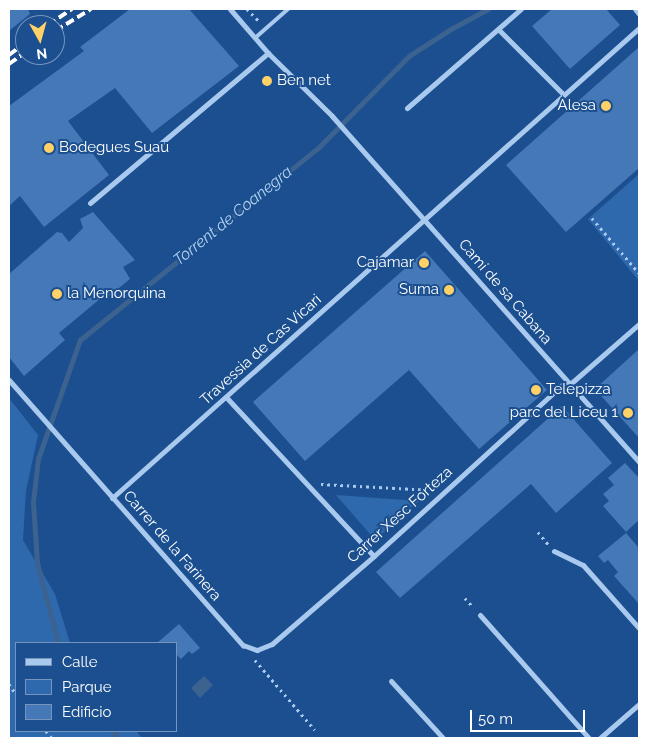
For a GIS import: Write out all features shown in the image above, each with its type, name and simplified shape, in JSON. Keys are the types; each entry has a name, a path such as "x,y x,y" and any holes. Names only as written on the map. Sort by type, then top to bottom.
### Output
{"street":[{"name":"Camí de sa Cabana","path":"230,9 268,53 352,138 568,383 638,458"},
{"path":"407,108 522,9"},
{"path":"635,9 639,14"},
{"name":"Travessia de Cas Vicari","path":"112,498 639,28"},
{"path":"498,29 564,94"},
{"path":"90,203 268,53"},
{"name":"Carrer Xesc Forteza","path":"243,645 257,650 272,644 568,383 639,324"},
{"name":"Carrer de la Farinera","path":"9,380 243,645"},
{"path":"226,397 374,556"},
{"path":"554,551 584,565 639,628"},
{"path":"480,615 589,738"},
{"path":"391,681 443,738"},
{"path":"600,738 639,704"}],"lane":[{"path":"255,38 288,9"}],"path":[{"path":"247,9 266,28"},
{"path":"592,218 639,273"},
{"path":"306,483 447,490"},
{"path":"538,532 554,551"},
{"path":"243,645 315,730"}],"green space":[{"path":"639,174 639,281 588,219"},
{"path":"9,398 38,435 26,491 23,540 55,594 70,642 15,642 15,732 137,732 142,738 9,738"},
{"path":"336,495 419,501 375,540"}],"shaded area":[{"path":"204,676 213,685 200,698 191,688"}],"building":[{"path":"9,9 28,9 29,15 15,15 15,26 9,31"},
{"path":"130,9 189,9 239,66 152,133 115,88 68,121 109,175 44,227 20,196 9,206 9,106 84,51 80,47"},
{"path":"552,9 606,9 620,25 570,69 532,26"},
{"name":"Alesa","path":"639,47 639,168 566,232 506,165"},
{"name":"la Menorquina","path":"93,212 135,260 123,267 130,279 109,296 107,293 59,333 65,340 24,376 9,357 9,274 57,232 62,233 69,242 83,228 80,219"},
{"path":"425,251 547,390 479,449 409,370 305,461 253,402"},
{"name":"parc del Liceu 1","path":"639,349 639,438 595,389"},
{"path":"562,406 612,463 556,513 531,484 400,598 376,572"},
{"path":"625,463 639,478 639,520 626,532 603,506 609,501 603,494 614,485 608,478"},
{"path":"626,533 639,548 639,604 614,576 618,572 608,560 604,563 598,556"},
{"path":"179,624 200,648 192,654 189,651 181,659 178,656 178,642 158,642"}],"waterway":[{"name":"Torrent de Coanegra","path":"58,642 37,563 33,502 38,459 80,340 320,146 409,56 451,29 488,9"},
{"name":"Torrent de Coanegra","path":"114,732 118,738"}],"railway":[{"path":"63,15 72,9"},
{"path":"65,25 91,9"},
{"path":"9,55 15,50"},
{"path":"9,64 15,60"}],"place":[{"name":"Ben net","path":"267,81"},
{"name":"Alesa","path":"606,106"},
{"name":"Bodegues Suau","path":"49,148"},
{"name":"Cajamar","path":"424,263"},
{"name":"Suma","path":"449,290"},
{"name":"la Menorquina","path":"57,294"},
{"name":"Telepizza","path":"536,390"},
{"name":"parc del Liceu 1","path":"628,413"}]}
